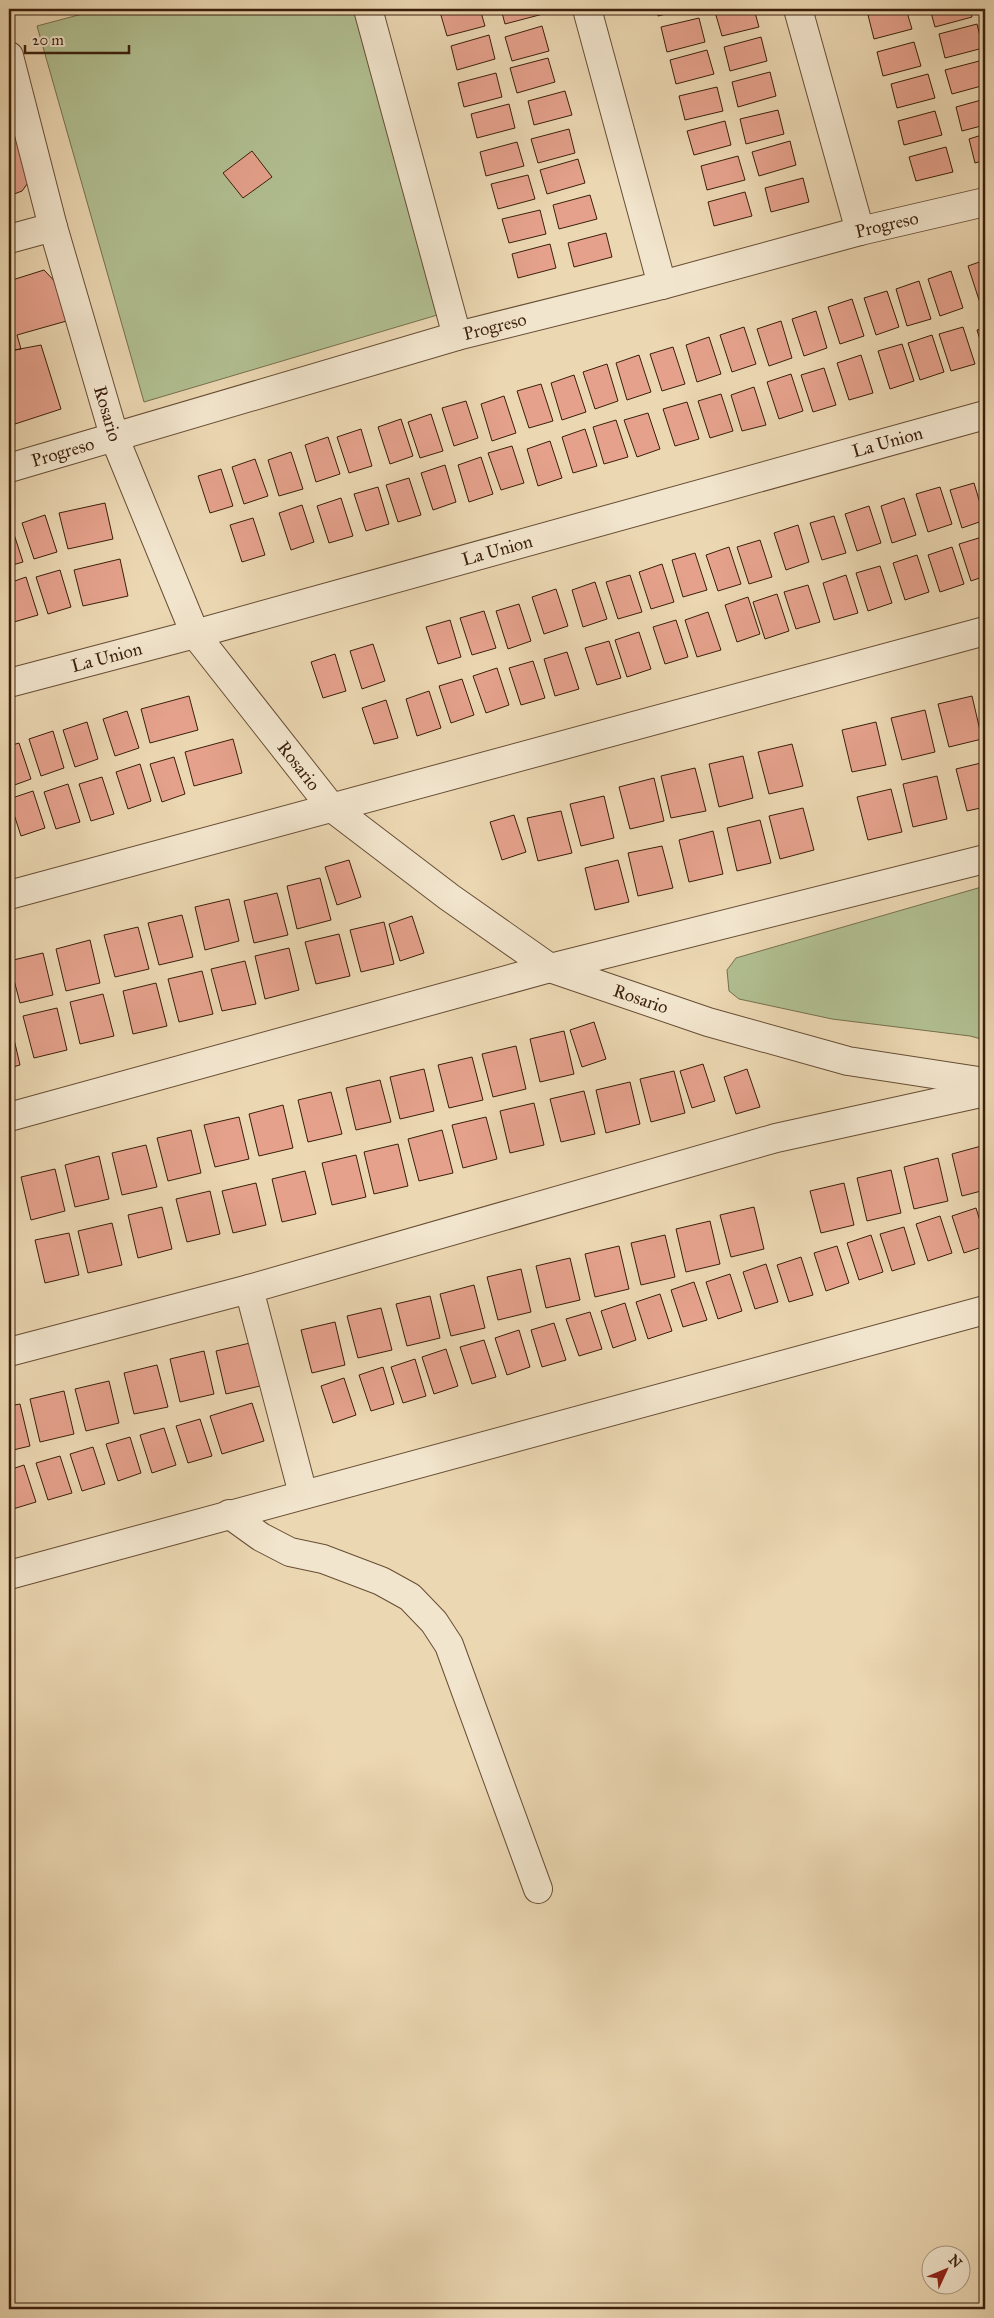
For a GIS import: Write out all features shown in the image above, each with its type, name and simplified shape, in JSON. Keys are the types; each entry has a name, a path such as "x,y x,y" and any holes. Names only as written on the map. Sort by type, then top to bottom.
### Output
{"street":[{"path":"368,9 457,336"},
{"path":"586,9 662,285"},
{"path":"798,9 860,231"},
{"name":"Rosario","path":"9,56 53,227 115,439 195,634 331,807 449,897 550,968 708,1022 848,1061 985,1082"},
{"name":"Progreso","path":"9,468 115,439 457,336 662,285 860,231 985,202"},
{"path":"9,239 53,227"},
{"name":"La Union","path":"9,683 195,634 985,415"},
{"path":"9,896 331,807 985,631"},
{"path":"9,1117 550,968 985,859"},
{"path":"9,1352 249,1289 776,1138 985,1092"},
{"path":"249,1289 304,1494"},
{"path":"9,1575 985,1310"},
{"path":"229,1514 260,1536 290,1552 323,1560 381,1582 410,1597 434,1622 449,1645 538,1889"}],"green space":[{"path":"101,9 362,9 444,313 144,402 37,26"},
{"path":"985,886 985,1040 970,1036 832,1019 739,999 729,991 727,970 736,958"}],"building":[{"path":"452,9 480,9 485,26 447,36 440,12"},
{"path":"501,9 542,9 543,14 505,24"},
{"path":"656,9 686,9 658,16"},
{"path":"729,9 754,9 759,27 722,36 715,12"},
{"path":"891,9 906,9 912,29 874,39 868,15"},
{"path":"930,9 970,9 972,17 935,27"},
{"path":"699,18 705,42 667,52 661,27"},
{"path":"977,24 983,48 945,58 939,34"},
{"path":"542,26 549,51 512,61 505,37"},
{"path":"489,35 495,59 457,70 451,46"},
{"path":"761,37 767,61 730,71 724,47"},
{"path":"914,42 921,66 883,76 877,52"},
{"path":"707,50 714,74 676,84 670,60"},
{"path":"548,58 555,82 517,93 510,68"},
{"path":"983,60 985,85 952,94 945,70"},
{"path":"770,72 776,96 738,107 732,82"},
{"path":"496,73 502,97 464,107 458,83"},
{"path":"928,74 935,98 897,108 891,84"},
{"path":"717,87 723,111 685,120 679,96"},
{"path":"565,91 572,115 534,125 528,101"},
{"path":"985,99 985,125 962,131 956,107"},
{"path":"509,104 515,128 477,138 471,114"},
{"path":"778,110 784,134 746,144 740,119"},
{"path":"935,111 942,135 904,145 898,121"},
{"path":"18,115 30,180 22,191 9,196 9,117"},
{"path":"725,121 731,145 694,155 687,131"},
{"path":"569,129 575,153 538,163 531,139"},
{"path":"985,134 985,160 975,163 969,139"},
{"path":"790,141 796,165 759,176 752,152"},
{"path":"517,142 524,166 486,176 480,152"},
{"path":"946,147 953,172 916,181 909,157"},
{"path":"252,151 272,177 243,198 223,173"},
{"path":"738,156 745,180 707,190 701,166"},
{"path":"578,159 585,183 547,194 540,170"},
{"path":"528,175 535,199 498,209 491,184"},
{"path":"803,178 809,202 771,212 765,188"},
{"path":"745,192 752,216 714,226 708,202"},
{"path":"590,195 597,219 559,229 553,205"},
{"path":"540,210 546,234 509,243 502,219"},
{"path":"606,233 612,257 574,267 568,243"},
{"path":"550,244 556,268 518,278 512,254"},
{"path":"985,260 985,301 980,303 968,266"},
{"path":"44,270 61,288 70,320 17,335 21,349 9,351 9,281"},
{"path":"951,271 963,308 940,316 928,279"},
{"path":"919,281 931,319 907,326 896,289"},
{"path":"887,291 899,327 876,335 864,298"},
{"path":"852,299 864,336 840,344 828,307"},
{"path":"816,311 827,348 804,356 792,319"},
{"path":"781,321 792,358 769,366 757,329"},
{"path":"744,327 756,364 732,372 720,335"},
{"path":"963,327 975,364 951,371 939,334"},
{"path":"985,327 985,356 977,330"},
{"path":"932,335 944,372 920,380 908,343"},
{"path":"709,337 721,374 697,382 686,345"},
{"path":"902,344 914,381 890,389 878,351"},
{"path":"41,345 61,409 15,424 9,404 9,351"},
{"path":"673,347 685,384 662,391 650,354"},
{"path":"639,355 651,392 627,400 616,363"},
{"path":"861,355 873,393 849,400 837,363"},
{"path":"607,364 618,401 595,409 583,372"},
{"path":"824,368 836,405 813,412 801,375"},
{"path":"791,374 803,411 779,419 767,382"},
{"path":"574,375 586,412 562,420 551,383"},
{"path":"541,384 553,421 529,428 517,391"},
{"path":"754,387 766,425 742,431 731,395"},
{"path":"721,394 733,431 710,438 698,401"},
{"path":"504,396 516,433 492,441 481,404"},
{"path":"466,401 478,438 454,446 442,408"},
{"path":"687,402 699,439 675,446 663,409"},
{"path":"648,413 660,449 637,457 624,420"},
{"path":"431,414 443,451 420,458 408,422"},
{"path":"401,419 413,456 390,464 378,427"},
{"path":"616,420 628,457 604,464 593,427"},
{"path":"361,429 372,466 349,473 337,437"},
{"path":"585,429 597,466 573,473 562,437"},
{"path":"328,437 340,474 316,482 305,445"},
{"path":"550,441 562,478 538,486 527,449"},
{"path":"512,446 524,483 501,490 488,453"},
{"path":"291,452 303,489 279,496 268,460"},
{"path":"481,457 493,494 469,502 458,465"},
{"path":"255,459 268,496 244,504 232,467"},
{"path":"445,465 456,502 433,510 421,473"},
{"path":"221,469 233,506 210,513 198,476"},
{"path":"409,478 421,515 398,522 386,485"},
{"path":"974,483 985,520 962,528 950,490"},
{"path":"378,487 389,524 366,531 354,494"},
{"path":"940,487 952,524 928,532 916,494"},
{"path":"341,498 353,536 329,543 317,506"},
{"path":"904,498 916,535 892,543 881,506"},
{"path":"105,503 113,539 68,549 59,513"},
{"path":"302,505 314,542 291,550 279,513"},
{"path":"869,506 881,543 857,551 845,514"},
{"path":"45,515 57,552 34,559 22,523"},
{"path":"834,516 846,553 822,560 810,523"},
{"path":"253,518 265,555 242,562 230,525"},
{"path":"11,525 23,562 9,566 9,526"},
{"path":"798,525 809,562 786,570 774,533"},
{"path":"982,537 985,545 985,576 971,581 959,544"},
{"path":"760,540 772,577 749,584 737,547"},
{"path":"729,547 741,584 718,591 706,555"},
{"path":"952,547 964,584 940,592 928,555"},
{"path":"695,553 707,590 683,597 672,560"},
{"path":"917,555 929,592 905,600 893,563"},
{"path":"120,559 128,596 83,606 74,570"},
{"path":"662,564 674,602 651,609 639,572"},
{"path":"880,566 892,603 868,611 856,573"},
{"path":"60,570 71,607 48,614 36,577"},
{"path":"630,575 642,612 618,619 606,582"},
{"path":"846,575 858,613 834,620 823,583"},
{"path":"26,577 38,615 14,622 9,604 9,583"},
{"path":"595,582 607,619 583,627 572,590"},
{"path":"808,585 820,622 796,629 784,592"},
{"path":"556,589 568,626 544,634 532,597"},
{"path":"777,594 789,631 765,639 753,602"},
{"path":"748,597 760,634 737,642 725,605"},
{"path":"519,604 531,641 508,649 496,611"},
{"path":"484,611 496,648 472,655 460,618"},
{"path":"708,612 721,650 697,657 685,620"},
{"path":"450,620 461,657 438,664 426,627"},
{"path":"676,620 688,657 665,664 653,627"},
{"path":"639,632 651,669 627,677 615,640"},
{"path":"609,641 621,678 597,685 585,648"},
{"path":"373,644 385,681 362,689 350,651"},
{"path":"567,652 579,689 555,696 544,659"},
{"path":"335,654 346,691 323,698 311,662"},
{"path":"533,661 545,698 521,705 509,668"},
{"path":"497,668 509,705 486,713 473,676"},
{"path":"462,679 474,715 451,723 439,686"},
{"path":"429,691 441,728 417,736 406,699"},
{"path":"189,696 198,730 150,743 141,709"},
{"path":"972,696 982,739 949,747 938,704"},
{"path":"386,700 398,738 374,744 362,708"},
{"path":"925,710 935,752 902,760 891,718"},
{"path":"127,711 139,748 115,756 103,719"},
{"path":"87,722 98,759 75,767 63,730"},
{"path":"876,722 886,765 852,772 842,730"},
{"path":"53,731 64,768 41,776 29,739"},
{"path":"233,739 242,773 194,786 185,752"},
{"path":"19,743 31,779 9,787 9,746"},
{"path":"792,744 803,786 769,794 758,752"},
{"path":"743,756 753,798 719,807 709,764"},
{"path":"174,757 185,794 162,802 150,764"},
{"path":"985,762 985,807 967,811 956,769"},
{"path":"140,764 151,801 128,809 116,772"},
{"path":"695,768 706,811 671,818 661,776"},
{"path":"937,776 947,819 913,827 903,784"},
{"path":"102,777 114,814 91,821 79,784"},
{"path":"654,778 664,821 630,829 619,787"},
{"path":"68,784 80,822 56,829 44,792"},
{"path":"891,789 902,832 868,840 857,797"},
{"path":"33,791 45,828 21,836 9,799"},
{"path":"604,796 614,838 581,846 570,804"},
{"path":"803,808 814,850 780,859 769,816"},
{"path":"561,811 572,853 538,861 527,818"},
{"path":"514,815 526,852 502,860 490,822"},
{"path":"760,820 771,863 737,871 727,828"},
{"path":"713,831 723,874 689,882 679,840"},
{"path":"662,846 673,888 638,896 628,853"},
{"path":"349,860 361,897 337,905 325,867"},
{"path":"618,860 629,902 595,910 585,868"},
{"path":"320,878 331,920 297,929 287,886"},
{"path":"277,893 288,935 254,943 244,901"},
{"path":"229,899 239,941 205,950 195,907"},
{"path":"182,915 193,957 159,965 148,923"},
{"path":"412,916 424,953 400,961 389,924"},
{"path":"384,922 394,964 361,972 350,930"},
{"path":"138,927 149,969 115,977 104,935"},
{"path":"339,934 350,976 316,984 305,942"},
{"path":"90,940 100,983 66,991 56,949"},
{"path":"289,948 299,990 265,999 255,956"},
{"path":"43,953 53,995 20,1003 9,961"},
{"path":"245,961 256,1004 222,1011 211,969"},
{"path":"202,971 213,1014 179,1022 168,979"},
{"path":"156,983 167,1026 133,1034 123,991"},
{"path":"103,994 114,1036 80,1044 70,1002"},
{"path":"57,1008 67,1050 34,1058 23,1016"},
{"path":"594,1022 606,1059 582,1067 570,1030"},
{"path":"9,1023 20,1065 9,1068"},
{"path":"564,1031 574,1074 540,1082 530,1039"},
{"path":"516,1046 526,1089 493,1097 482,1054"},
{"path":"472,1057 483,1100 449,1108 438,1065"},
{"path":"703,1064 715,1101 692,1108 680,1071"},
{"path":"424,1069 434,1111 400,1119 390,1077"},
{"path":"747,1069 760,1107 736,1114 724,1077"},
{"path":"674,1071 685,1113 651,1122 640,1079"},
{"path":"380,1080 391,1122 356,1130 346,1088"},
{"path":"630,1082 640,1124 606,1133 596,1090"},
{"path":"584,1091 595,1134 561,1142 550,1099"},
{"path":"331,1092 342,1134 308,1142 298,1100"},
{"path":"534,1103 544,1145 510,1153 500,1111"},
{"path":"283,1105 293,1148 259,1156 249,1114"},
{"path":"239,1117 249,1159 215,1167 204,1125"},
{"path":"486,1117 497,1159 463,1168 452,1125"},
{"path":"191,1130 201,1173 168,1181 157,1138"},
{"path":"442,1130 453,1173 419,1181 408,1139"},
{"path":"398,1144 408,1186 374,1194 364,1152"},
{"path":"146,1145 157,1187 122,1195 112,1153"},
{"path":"985,1145 985,1190 962,1196 952,1154"},
{"path":"356,1155 366,1197 332,1205 322,1163"},
{"path":"99,1156 109,1199 75,1207 65,1165"},
{"path":"938,1158 948,1201 914,1209 904,1167"},
{"path":"55,1169 65,1211 31,1220 21,1177"},
{"path":"891,1170 901,1213 867,1221 857,1178"},
{"path":"305,1171 316,1214 282,1222 272,1179"},
{"path":"256,1183 266,1225 233,1233 222,1191"},
{"path":"844,1183 854,1225 821,1233 810,1191"},
{"path":"210,1191 220,1234 187,1242 176,1199"},
{"path":"162,1207 172,1249 138,1258 128,1215"},
{"path":"754,1207 764,1249 731,1257 720,1215"},
{"path":"976,1208 985,1237 985,1246 964,1253 952,1216"},
{"path":"940,1216 952,1253 928,1261 916,1224"},
{"path":"710,1221 720,1264 686,1272 676,1229"},
{"path":"112,1223 122,1265 88,1273 78,1231"},
{"path":"904,1227 915,1264 892,1271 880,1234"},
{"path":"69,1233 79,1275 45,1283 35,1240"},
{"path":"665,1235 675,1277 641,1285 631,1243"},
{"path":"871,1235 883,1272 859,1280 847,1243"},
{"path":"619,1246 629,1289 595,1297 585,1254"},
{"path":"837,1246 849,1283 826,1291 814,1253"},
{"path":"801,1257 813,1295 789,1302 777,1265"},
{"path":"570,1258 580,1300 546,1308 536,1266"},
{"path":"766,1264 778,1302 755,1309 743,1272"},
{"path":"521,1269 531,1312 498,1320 487,1277"},
{"path":"730,1274 742,1311 718,1319 706,1282"},
{"path":"694,1282 707,1320 683,1327 671,1290"},
{"path":"474,1285 485,1328 451,1336 440,1294"},
{"path":"660,1294 672,1331 648,1339 636,1302"},
{"path":"430,1296 440,1338 407,1346 396,1304"},
{"path":"625,1303 636,1340 613,1348 601,1311"},
{"path":"381,1308 392,1350 358,1358 347,1316"},
{"path":"590,1312 602,1349 579,1356 566,1319"},
{"path":"335,1322 345,1365 312,1373 301,1330"},
{"path":"554,1323 566,1360 542,1367 531,1330"},
{"path":"519,1330 530,1367 507,1375 495,1338"},
{"path":"484,1340 496,1377 472,1384 460,1347"},
{"path":"250,1343 260,1386 226,1394 216,1351"},
{"path":"446,1349 458,1386 434,1394 422,1357"},
{"path":"204,1351 214,1394 180,1402 170,1359"},
{"path":"415,1359 426,1396 403,1403 391,1367"},
{"path":"157,1365 168,1407 134,1414 124,1373"},
{"path":"383,1367 394,1404 371,1411 359,1375"},
{"path":"344,1378 356,1415 333,1423 321,1386"},
{"path":"109,1381 119,1423 86,1431 75,1389"},
{"path":"64,1391 74,1434 40,1442 30,1399"},
{"path":"252,1403 264,1441 222,1454 210,1416"},
{"path":"20,1404 30,1446 9,1451 9,1406"},
{"path":"200,1419 212,1456 188,1463 176,1426"},
{"path":"164,1428 176,1465 152,1473 140,1435"},
{"path":"130,1437 141,1473 118,1481 106,1444"},
{"path":"93,1447 105,1484 82,1491 70,1454"},
{"path":"60,1456 72,1493 48,1500 36,1463"},
{"path":"24,1465 36,1502 13,1509 9,1497 9,1470"}]}
